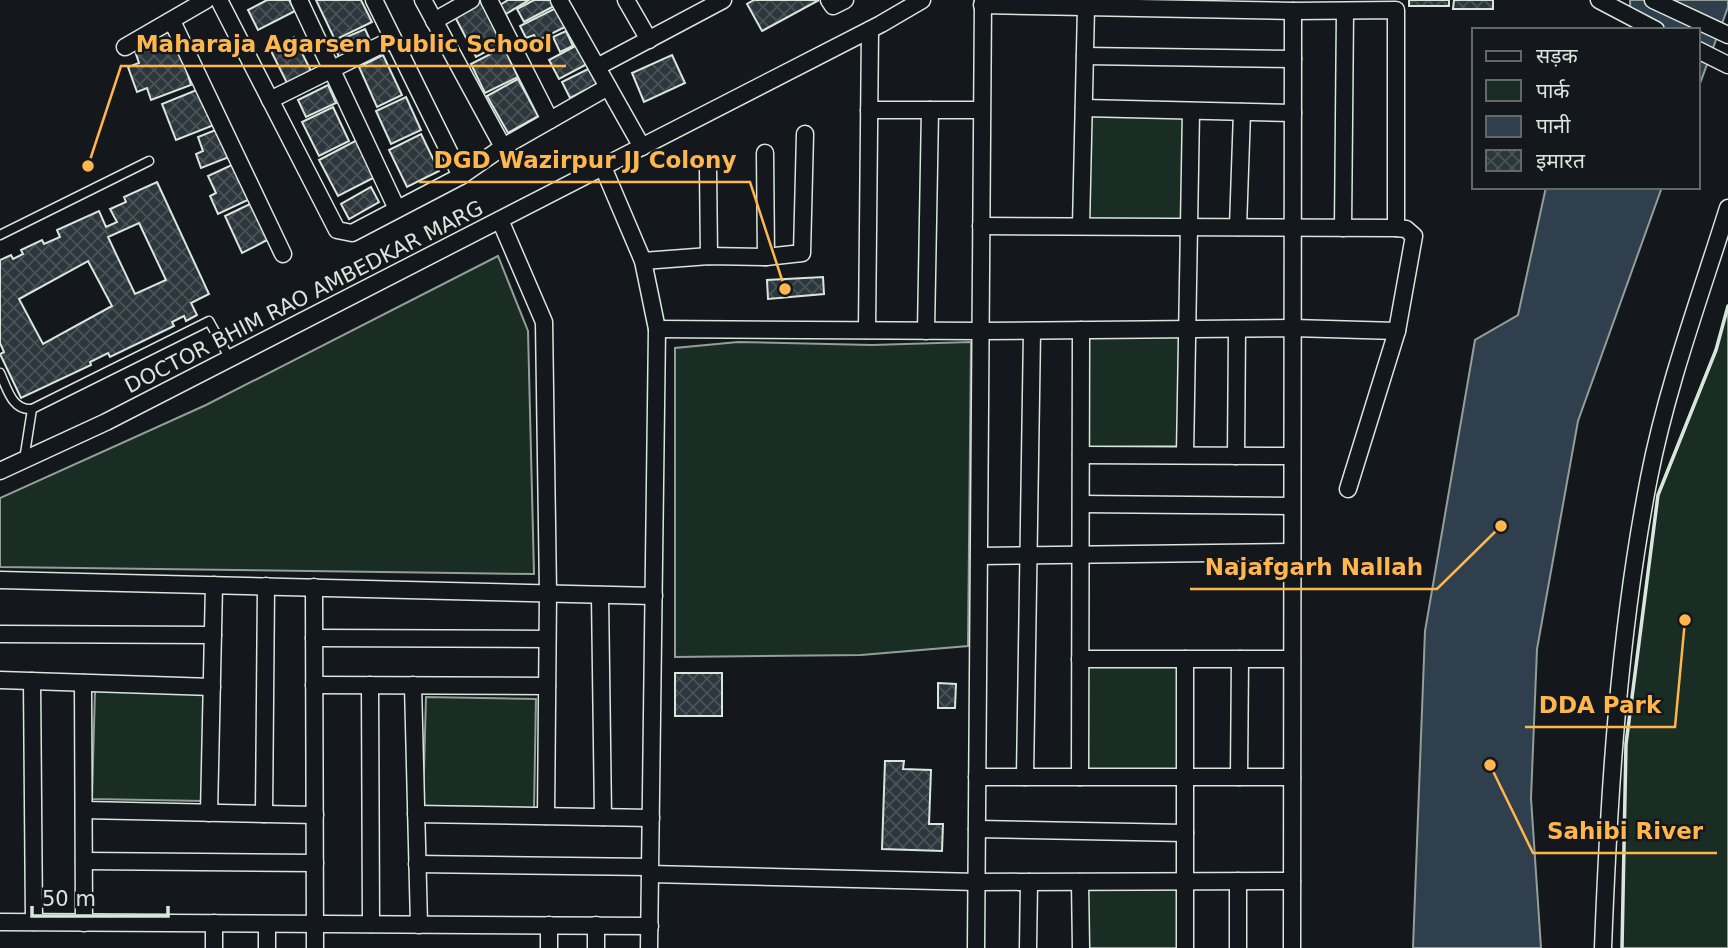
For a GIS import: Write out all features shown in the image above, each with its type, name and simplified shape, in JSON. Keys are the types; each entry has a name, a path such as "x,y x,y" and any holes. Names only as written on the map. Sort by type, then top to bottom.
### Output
{"street":[{"path":"125,47 206,0"},
{"path":"219,0 337,230 352,233 461,176 503,147 608,88"},
{"path":"299,0 397,209"},
{"path":"374,0 461,176"},
{"path":"423,0 503,147"},
{"path":"434,20 471,0"},
{"path":"489,0 550,120"},
{"path":"559,0 642,147"},
{"path":"626,0 649,40"},
{"path":"597,67 723,0"},
{"path":"829,0 833,6 845,0"},
{"name":"DOCTOR BHIM RAO AMBEDKAR MARG","path":"2,464 24,460 106,422 870,30 922,0"},
{"path":"1599,0 1652,28"},
{"path":"1654,0 1728,35"},
{"path":"976,948 983,3 1066,3 1086,7 1293,11 1394,9 1397,11 1396,228"},
{"path":"1081,226 1086,7"},
{"path":"1292,948 1293,11"},
{"path":"1343,228 1345,11"},
{"path":"172,21 283,254"},
{"path":"867,330 870,30"},
{"path":"270,100 393,39"},
{"path":"1700,51 1728,65"},
{"path":"1085,56 1293,59"},
{"path":"1084,108 1293,113"},
{"path":"869,110 981,110"},
{"path":"926,331 930,110"},
{"path":"1185,456 1191,111"},
{"path":"1238,227 1242,112"},
{"path":"643,261 709,256 799,255 804,250 806,134"},
{"path":"765,153 766,257"},
{"path":"603,167 643,261 657,328 649,948"},
{"path":"708,169 709,256"},
{"path":"1603,948 1608,828 1628,617 1649,478 1664,412 1728,208"},
{"path":"500,220 544,322 548,593 546,817"},
{"path":"981,226 1406,229 1414,236 1397,331 1348,489"},
{"path":"657,328 1032,331 1293,328 1397,331"},
{"path":"1236,456 1237,329"},
{"path":"1080,777 1081,330"},
{"path":"1025,777 1032,331"},
{"path":"1081,455 1292,456"},
{"path":"1081,504 1292,506"},
{"path":"979,556 1292,552"},
{"path":"0,580 653,596"},
{"path":"209,813 214,585"},
{"path":"264,814 266,586"},
{"path":"314,587 315,948"},
{"path":"600,595 603,817"},
{"path":"0,634 213,635"},
{"path":"314,638 547,639"},
{"path":"1080,659 1292,659"},
{"path":"1185,659 1185,948"},
{"path":"1239,777 1240,659"},
{"path":"0,680 212,687"},
{"path":"32,681 34,922"},
{"path":"83,682 84,923"},
{"path":"314,685 547,686"},
{"path":"370,685 370,924"},
{"path":"413,685 419,925"},
{"path":"977,777 1292,777"},
{"path":"83,810 315,815"},
{"path":"416,814 651,818"},
{"path":"977,829 1185,833"},
{"path":"84,861 315,863"},
{"path":"417,864 977,882 1292,881"},
{"path":"1238,881 1238,948"},
{"path":"1028,882 1028,948"},
{"path":"1080,882 1081,948"},
{"path":"0,922 650,926"},
{"path":"214,923 214,948"},
{"path":"267,924 268,948"},
{"path":"548,948 549,925"},
{"path":"596,925 596,948"}],"lane":[{"path":"0,235 149,162"},
{"path":"0,373 15,403 32,409 209,321 230,359"},
{"path":"24,460 32,409"}],"green space":[{"path":"1184,112 1184,223 1088,224 1087,113"},
{"path":"498,256 528,331 534,574 0,567 0,498 206,405"},
{"path":"1728,306 1728,948 1622,948 1626,744 1658,495 1716,350"},
{"path":"1182,336 1183,446 1086,447 1085,337"},
{"path":"738,342 872,345 971,342 968,646 861,655 675,657 675,348"},
{"path":"1182,663 1183,773 1086,774 1085,664"},
{"path":"95,690 205,692 203,801 92,799"},
{"path":"426,697 536,699 534,808 423,806"},
{"path":"1181,885 1181,948 1085,948 1084,886"}],"water":[{"path":"1630,0 1728,0 1728,7 1700,84 1700,28 1631,28"},
{"path":"1546,189 1661,189 1578,421 1537,649 1531,798 1541,948 1413,948 1425,631 1475,340 1518,315"}],"building":[{"path":"267,0 289,0 295,11 258,30 248,10"},
{"path":"316,0 361,0 372,22 335,40"},
{"path":"478,0 502,43 476,57 453,13"},
{"path":"508,0 529,0 506,14 500,5"},
{"path":"534,0 553,0 556,5 524,22 517,9"},
{"path":"754,0 819,0 762,31 747,4"},
{"path":"1409,0 1449,0 1449,6 1409,6"},
{"path":"1454,0 1493,0 1493,9 1453,9"},
{"path":"560,6 569,25 537,41 534,35 526,38 520,26"},
{"path":"365,29 373,47 341,62 333,43"},
{"path":"174,30 191,85 151,100 147,88 137,92 128,67 139,63 133,45"},
{"path":"566,31 573,46 560,52 553,37"},
{"path":"294,37 313,75 289,87 270,49"},
{"path":"579,44 589,63 559,79 549,60"},
{"path":"504,47 518,77 485,93 471,64"},
{"path":"383,55 402,95 377,107 359,67"},
{"path":"672,55 685,83 644,102 632,73"},
{"path":"590,68 598,84 570,98 562,82"},
{"path":"518,79 538,116 508,133 487,96"},
{"path":"328,85 336,103 306,117 298,100"},
{"path":"199,89 214,125 176,140 162,104"},
{"path":"406,97 421,130 391,144 376,111"},
{"path":"333,107 349,141 319,156 302,122"},
{"path":"218,129 229,157 201,168 196,154 203,151 198,137"},
{"path":"421,134 439,171 407,187 389,150"},
{"path":"357,140 375,177 338,196 319,160"},
{"path":"236,163 252,198 218,214 210,196 216,193 208,176"},
{"path":"157,182 209,294 191,303 197,315 186,321 184,316 172,322 174,326 110,357 108,353 90,362 91,365 21,398 0,354 4,352 0,343 0,260 11,255 13,259 23,254 21,250 42,240 44,244 60,237 57,230 99,211 106,227 117,222 110,209 126,202 124,197","holes":["139,223 166,280 135,294 108,237","88,261 112,306 43,344 19,299"]},
{"path":"371,187 379,202 349,219 341,204"},
{"path":"254,202 271,238 242,253 225,216"},
{"path":"823,277 824,294 768,299 767,280"},
{"path":"675,673 722,673 722,716 675,716"},
{"path":"938,683 956,684 955,708 938,708"},
{"path":"885,761 904,761 903,769 931,770 929,824 943,824 942,851 882,849"}],"wall":[{"path":"1622,948 1626,744 1658,495 1716,350 1728,306"}],"place":[{"name":"Maharaja Agarsen Public School","path":"88,166"},
{"name":"DGD Wazirpur JJ Colony","path":"785,289"},
{"name":"Najafgarh Nallah","path":"1501,526"},
{"name":"DDA Park","path":"1685,620"},
{"name":"Sahibi River","path":"1490,765"}]}
